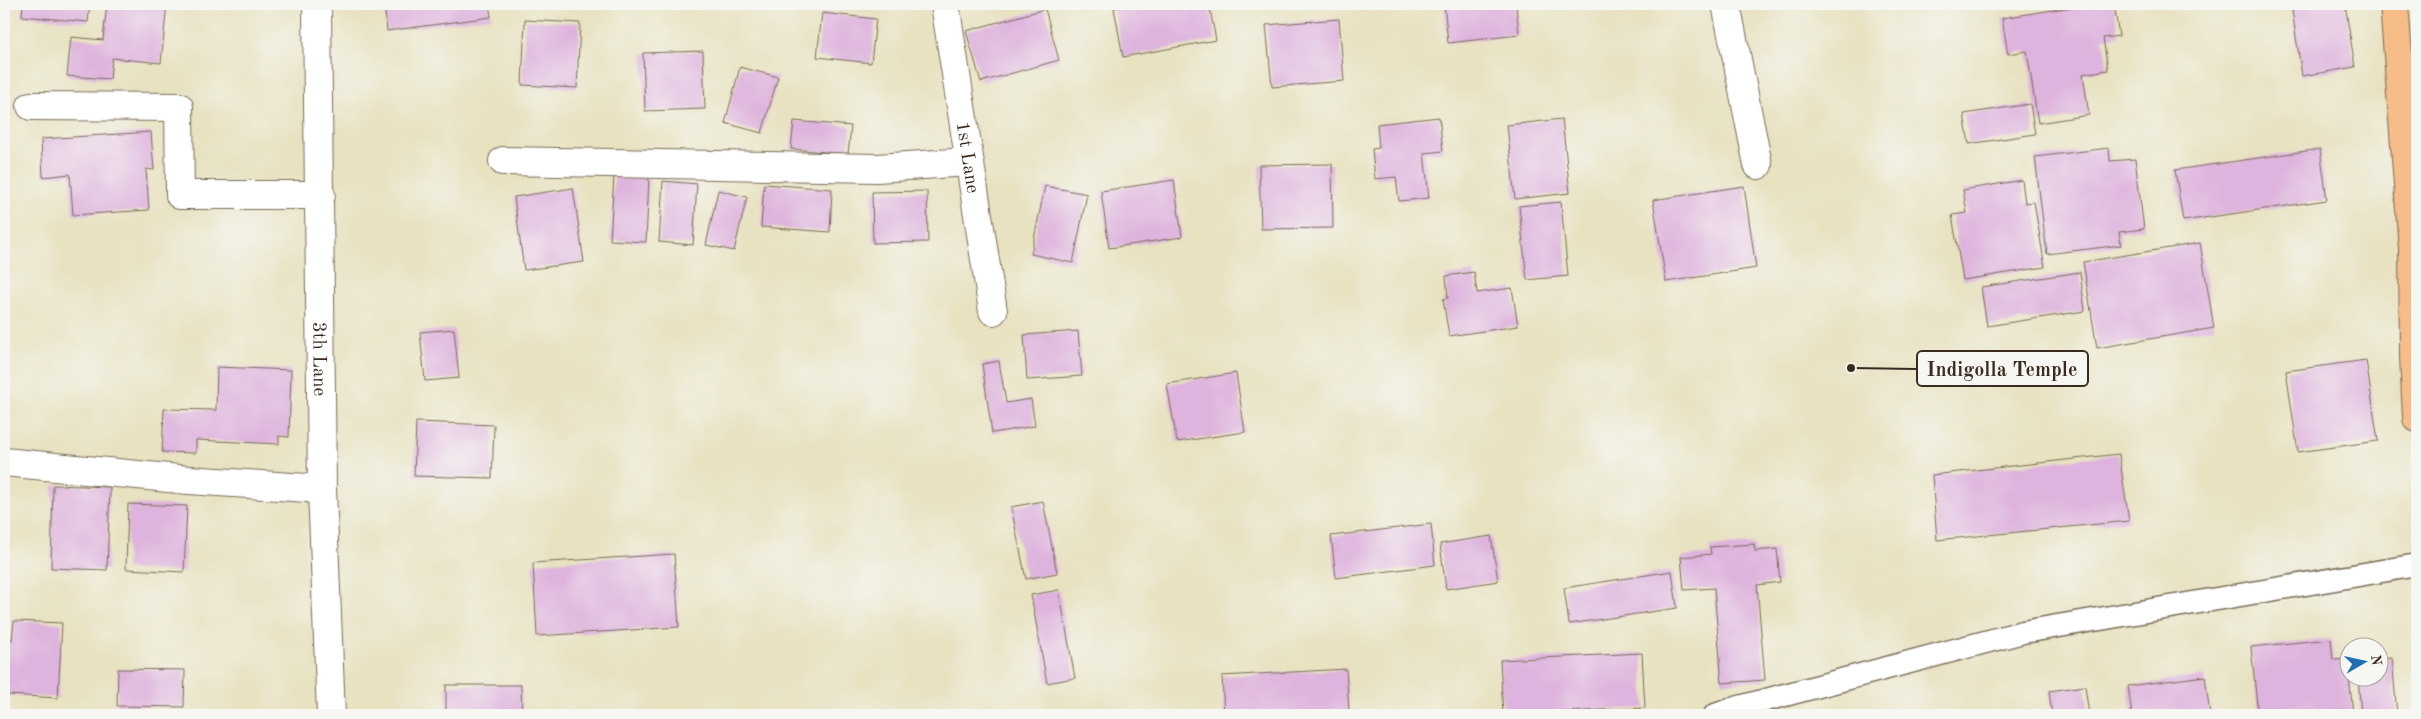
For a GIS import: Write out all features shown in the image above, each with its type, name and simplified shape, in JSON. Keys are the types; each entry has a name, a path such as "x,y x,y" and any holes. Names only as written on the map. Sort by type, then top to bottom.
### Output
{"highway":[{"path":"2394,4 2413,248 2417,418"}],"street":[{"name":"3th Lane","path":"317,4 321,195 322,489 331,715"},
{"name":"1st Lane","path":"945,4 968,162 993,311"},
{"path":"1726,4 1758,165"},
{"path":"31,106 179,107 180,195 321,195"},
{"path":"503,162 877,168 968,162"},
{"path":"4,462 189,480 322,489"}],"lane":[{"path":"1715,715 2023,632 2417,565"}],"building":[{"path":"23,4 90,4 88,22 22,16"},
{"path":"107,4 167,4 161,63 112,58 110,79 67,76 71,37 103,40"},
{"path":"384,4 489,4 491,17 387,31"},
{"path":"1137,4 1209,4 1216,40 1123,57 1114,8"},
{"path":"1444,4 1516,4 1519,35 1448,43"},
{"path":"2091,4 2114,4 2119,36 2103,38 2108,70 2083,74 2089,115 2038,123 2027,51 2008,54 2002,18"},
{"path":"2291,4 2345,4 2355,67 2302,76"},
{"path":"1045,9 1059,60 981,82 966,31"},
{"path":"822,13 876,19 871,63 817,57"},
{"path":"1339,19 1344,81 1272,87 1266,25"},
{"path":"525,20 580,23 577,88 522,85"},
{"path":"703,51 705,109 645,111 643,53"},
{"path":"740,67 778,77 762,133 725,123"},
{"path":"2030,104 2035,134 1969,144 1964,114"},
{"path":"1439,117 1443,151 1424,153 1429,198 1399,201 1396,177 1375,179 1372,149 1379,148 1377,124"},
{"path":"1562,119 1570,193 1515,199 1507,125"},
{"path":"794,121 851,126 848,154 791,149"},
{"path":"151,132 154,170 146,169 149,210 73,215 70,174 43,177 41,139"},
{"path":"2109,148 2110,161 2135,159 2144,229 2119,232 2121,245 2047,254 2035,157"},
{"path":"2320,149 2327,200 2183,221 2175,170"},
{"path":"1332,164 1333,228 1261,229 1259,165"},
{"path":"614,175 649,177 646,242 610,240"},
{"path":"1174,180 1182,237 1109,248 1101,191"},
{"path":"2022,180 2025,203 2034,202 2045,267 1963,280 1952,215 1967,213 1963,190"},
{"path":"663,181 697,184 693,245 659,242"},
{"path":"764,184 832,189 830,232 761,227"},
{"path":"1045,186 1087,194 1073,263 1031,254"},
{"path":"1744,186 1756,268 1666,282 1653,200"},
{"path":"573,188 584,262 524,270 514,197"},
{"path":"718,190 747,197 734,251 706,245"},
{"path":"927,191 928,242 873,243 872,192"},
{"path":"1561,202 1568,276 1527,280 1519,206"},
{"path":"2200,243 2214,328 2097,348 2083,262"},
{"path":"1474,272 1477,293 1512,288 1518,326 1449,336 1443,299 1448,298 1446,276"},
{"path":"2080,272 2085,311 1987,326 1981,287"},
{"path":"454,329 459,378 425,381 420,332"},
{"path":"1078,331 1082,376 1027,380 1024,335"},
{"path":"2366,360 2378,441 2298,452 2286,371"},
{"path":"999,361 1006,403 1031,399 1035,426 992,433 982,364"},
{"path":"217,367 291,370 289,437 279,436 279,444 196,440 196,453 162,452 164,409 216,410"},
{"path":"1236,373 1245,432 1177,442 1167,384"},
{"path":"416,422 494,425 492,478 414,476"},
{"path":"2119,454 2129,521 1937,540 1932,475"},
{"path":"53,485 110,487 107,570 51,568"},
{"path":"1043,501 1057,573 1026,579 1011,507"},
{"path":"128,504 187,506 184,572 126,569"},
{"path":"1431,524 1435,565 1336,578 1331,536"},
{"path":"1491,536 1498,581 1446,589 1440,544"},
{"path":"1754,544 1755,551 1777,549 1780,582 1757,585 1765,680 1722,683 1714,588 1684,590 1681,557 1711,554 1710,547"},
{"path":"674,554 679,627 537,636 533,563"},
{"path":"1672,571 1677,608 1569,624 1564,588"},
{"path":"1059,590 1075,678 1047,683 1031,595"},
{"path":"14,621 62,623 58,698 8,695 7,686 4,686 4,639 12,640"},
{"path":"2331,639 2333,660 2338,660 2338,686 2350,686 2353,713 2331,715 2258,715 2251,647"},
{"path":"1642,653 1645,708 1503,715 1500,660"},
{"path":"2388,658 2392,658 2397,715 2361,715 2359,686 2388,686"},
{"path":"118,669 185,670 184,707 117,706"},
{"path":"1346,669 1349,711 1284,715 1224,715 1222,676"},
{"path":"2205,676 2210,715 2132,715 2128,686"},
{"path":"446,685 521,685 522,715 446,715"},
{"path":"2085,686 2089,715 2052,715 2049,691"}],"place":[{"name":"Indigolla Temple","path":"1851,368"}]}
